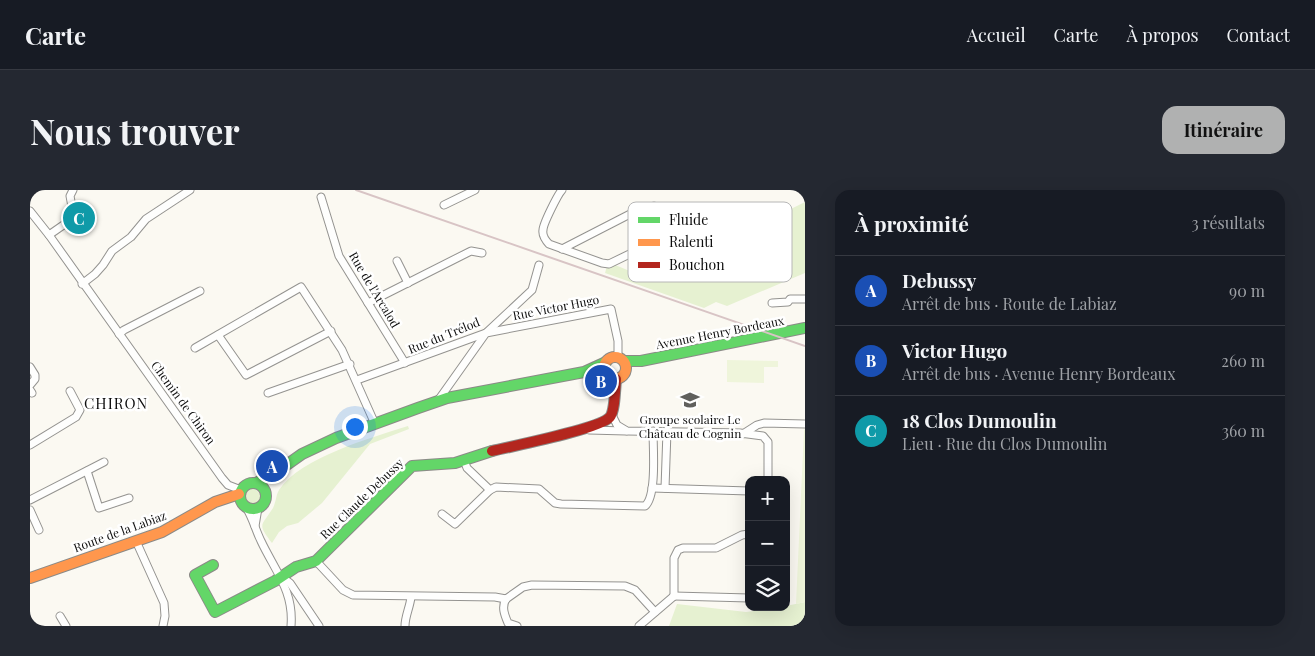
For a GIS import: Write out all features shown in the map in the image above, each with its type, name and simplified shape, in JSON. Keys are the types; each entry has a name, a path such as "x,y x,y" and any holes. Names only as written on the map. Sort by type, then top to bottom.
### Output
{"main road":[{"name":"Avenue Henry Bordeaux","path":"623,362 641,362 805,328"},
{"path":"584,372 612,358 623,362 623,376 616,379 611,378 605,370 606,362"},
{"path":"245,507 241,502 240,492 247,484 256,483 278,472 302,454 336,438 437,402 485,390 584,372 606,373"},
{"path":"612,415 616,379"},
{"name":"Rue Claude Debussy","path":"213,565 195,575 215,612 296,567 316,561 412,466 455,463 485,453 584,429 605,422 612,415"},
{"path":"265,491 278,472"},
{"path":"214,502 258,508 266,500 265,491 256,483"},
{"name":"Route de la Labiaz","path":"30,578 162,532 214,502 240,492"}],"street":[{"path":"49,236 72,219 73,212 70,196 73,190"},
{"path":"82,284 103,265 112,251 131,237 146,219 190,190"},
{"path":"444,205 474,190"},
{"path":"562,190 543,230 544,238 549,244 609,264 628,255"},
{"name":"Rue de l'Arcalod","path":"321,198 339,256 405,363"},
{"name":"Chemin de Chiron","path":"30,212 228,485"},
{"path":"562,249 628,215"},
{"path":"368,303 471,251 482,253"},
{"path":"397,261 408,283"},
{"name":"Rue du Trélod","path":"357,380 486,333 532,290 540,265"},
{"path":"195,348 301,287 350,364 375,424"},
{"path":"119,334 200,291"},
{"path":"772,303 788,302 790,299 805,299"},
{"name":"Rue Victor Hugo","path":"486,333 611,309 623,362"},
{"path":"218,335 246,375 330,332"},
{"path":"437,402 486,333"},
{"path":"268,393 350,364"},
{"path":"30,368 35,375 35,379 30,385"},
{"path":"30,445 47,436 79,413 79,405 70,391"},
{"path":"612,415 617,425 626,432"},
{"name":"Rue Claude Debussy","path":"742,434 764,423 805,424"},
{"name":"Rue Claude Debussy","path":"584,429 763,436 768,442 768,476"},
{"path":"442,514 455,524 490,490 496,487 533,487 539,489 556,503 561,504 640,507 648,504 652,488 653,431"},
{"path":"665,488 667,431"},
{"path":"464,460 467,468 490,490"},
{"path":"30,500 104,462"},
{"path":"87,471 100,508 129,498"},
{"path":"225,498 228,485 240,492"},
{"path":"652,488 745,491"},
{"path":"245,507 281,577 289,601 291,626"},
{"path":"256,526 258,508"},
{"path":"30,510 39,530"},
{"path":"674,596 674,558 678,550 683,548 716,548 745,535"},
{"path":"136,541 164,603 165,616 162,626"},
{"path":"316,561 348,594 360,596 496,597 506,600"},
{"path":"281,577 290,583 319,626"},
{"path":"517,626 508,623 503,603 523,587 532,585 625,586 635,590 655,612"},
{"path":"639,626 674,596 745,598"},
{"path":"405,626 411,597"},
{"path":"60,616 66,626"}],"green space":[{"path":"805,202 805,273 792,278 792,208"},
{"path":"608,262 628,270 628,281 605,273"},
{"path":"630,282 784,282 727,306 716,302 704,308"},
{"path":"727,360 778,361 778,367 764,367 764,383 727,382"},
{"path":"408,426 409,429 370,444 322,503 298,523 287,526 279,532 272,543 264,532 262,525 273,508 279,490 289,478 320,458 338,450"},
{"path":"804,430 805,602 796,604"},
{"path":"252,489 260,497 252,505 244,497"},
{"path":"805,602 805,626 669,626 677,604 746,612 790,611 790,605"}],"railway":[{"path":"356,190 805,346"}],"traffic: fast":[{"path":"624,361 641,361 805,328"},
{"path":"256,483 278,471 302,454 336,438 418,408 447,398 584,372 606,362"},
{"path":"213,565 195,575 215,612 275,581 296,567 316,561 412,466 455,463 492,451"},
{"path":"253,483 262,487 266,496 262,505 253,509 244,505 240,496 244,487 253,483"}],"traffic: slow":[{"path":"615,357 623,360 626,368 623,376 615,379 607,376 604,368 607,360 615,357"},
{"path":"30,578 162,532 215,502 239,494"}],"traffic: jam":[{"path":"492,451 574,432 603,422 612,414 616,379"}],"place":[{"name":"18 Clos Dumoulin","path":"79,218"},
{"name":"Victor Hugo","path":"601,381"},
{"name":"Groupe scolaire Le Château de Cognin","path":"690,400"},
{"name":"Debussy","path":"272,466"}],"district":[{"name":"CHIRON","path":"116,404"}]}
